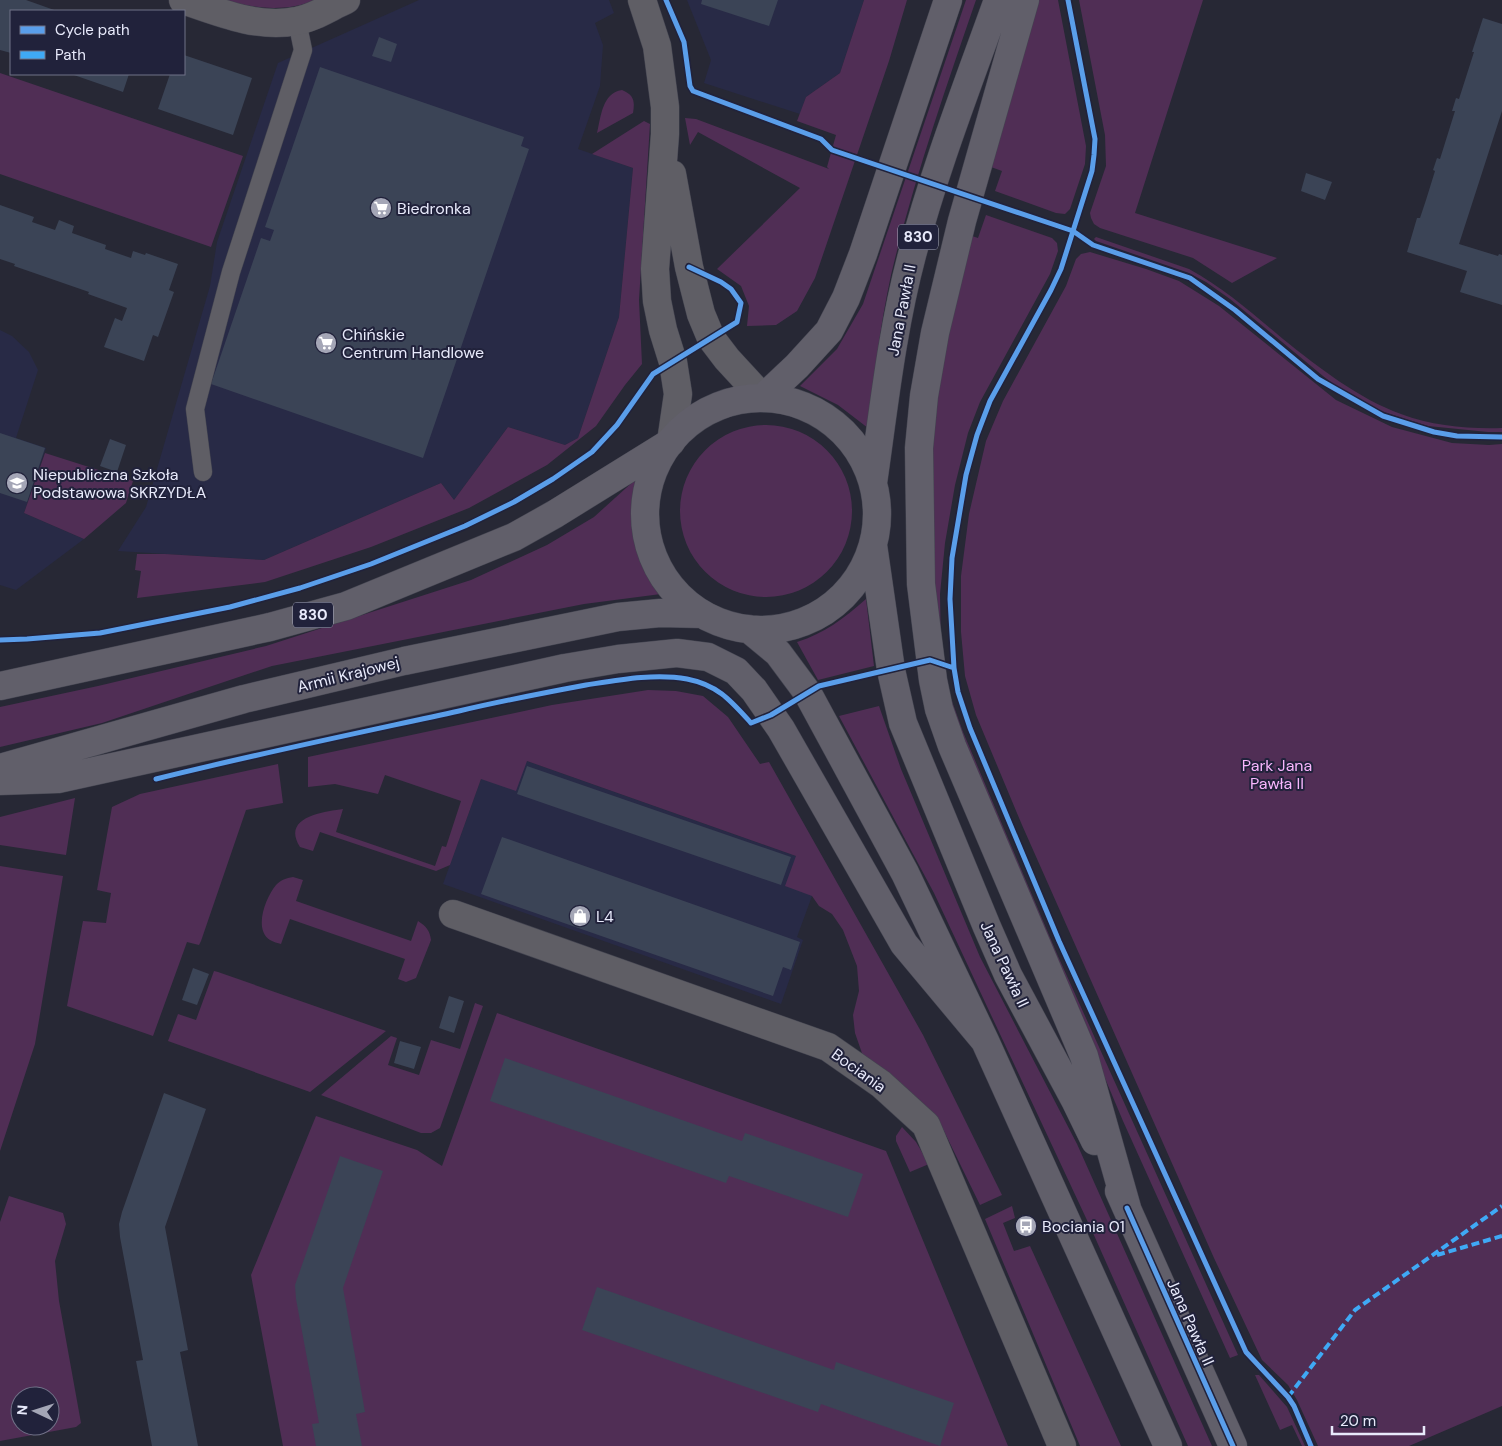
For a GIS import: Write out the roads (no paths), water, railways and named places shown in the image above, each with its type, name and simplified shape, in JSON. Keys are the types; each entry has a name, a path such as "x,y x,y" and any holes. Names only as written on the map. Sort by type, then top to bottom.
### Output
{"main road":[{"name":"830","path":"763,398 797,366 828,331 846,298 863,254 948,0"},
{"name":"Jana Pawła II","path":"873,482 896,321 912,253 942,158 998,0"},
{"path":"1025,0 962,221 930,360 919,448 921,584 932,674 940,709 952,746 1084,1056 1127,1208"},
{"name":"830","path":"763,398 799,404 832,422 858,449 873,482 877,514 873,545 866,564 855,582 842,597 826,610 808,620 769,630 749,629 725,624 702,614 676,593 658,566 648,535 646,502 649,486 662,456 681,431 705,413 733,402 763,398"},
{"name":"830","path":"0,686 270,627 346,606 514,537 555,514 671,442"},
{"name":"Jana Pawła II","path":"873,545 891,670 903,723 912,747 1008,975 1076,1102 1127,1208 1233,1446"},
{"name":"Armii Krajowej","path":"0,768 244,699 404,660 618,617 660,613 702,614"},
{"path":"749,629 778,653 807,692 905,873 986,1041 1168,1446"},
{"path":"0,781 58,779 565,668 618,659 677,653 708,657 736,671 754,690 780,729 904,944 986,1041"}],"street":[{"path":"183,0 214,11 274,23 296,21 317,14 346,0"},
{"path":"642,0 657,46 666,107 655,269 657,301 663,330 673,362 678,394 671,442"},
{"path":"665,134 689,267 701,314 711,338 727,359 763,398"},
{"name":"Bociania","path":"453,914 828,1047 881,1084 926,1126 1062,1446"}],"lane":[{"path":"203,472 195,409 232,272 303,50 296,21"}],"place":[{"name":"Biedronka","path":"381,208"},
{"name":"Chińskie Centrum Handlowe","path":"326,343"},
{"name":"Niepubliczna Szkoła Podstawowa SKRZYDŁA","path":"17,483"},
{"name":"L4","path":"580,916"},
{"name":"Bociania 01","path":"1026,1226"}],"park label":[{"name":"Park Jana Pawła II","path":"1277,774"}]}
